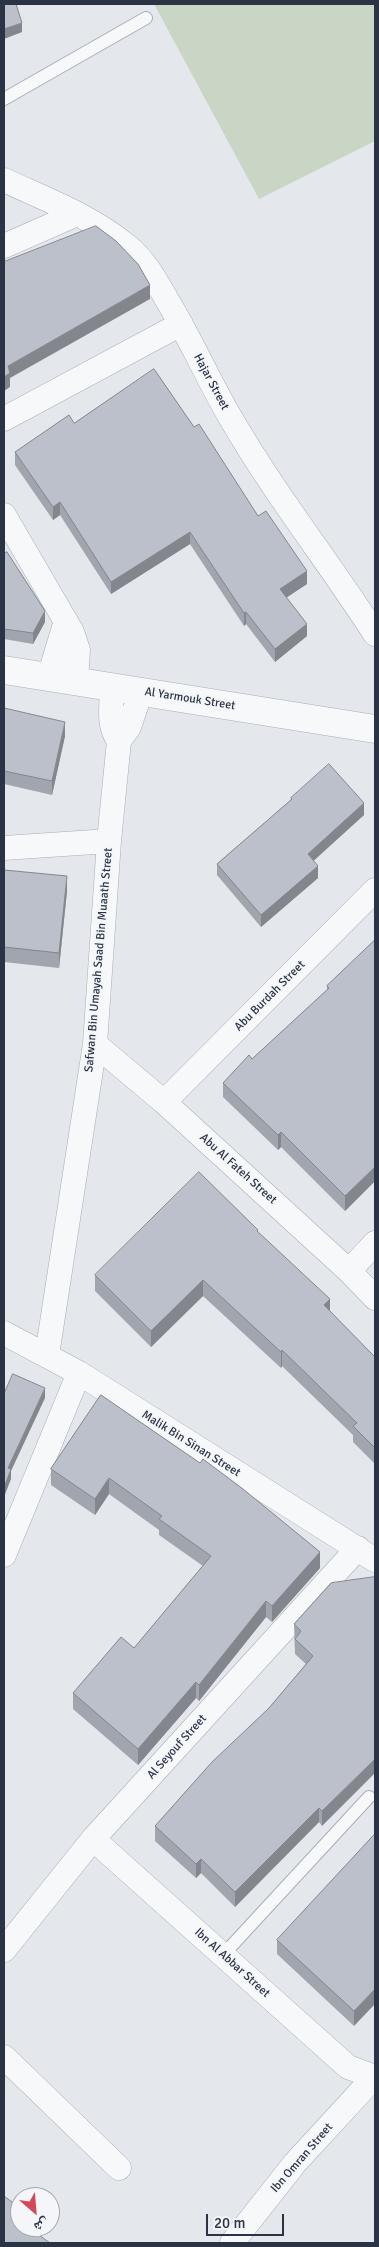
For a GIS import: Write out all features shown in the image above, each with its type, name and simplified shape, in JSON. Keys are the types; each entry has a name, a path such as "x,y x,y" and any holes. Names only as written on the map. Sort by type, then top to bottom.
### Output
{"street":[{"name":"Hajar Street","path":"4,180 77,214 128,246 150,270 246,442 277,492 344,586 375,634"},
{"path":"4,246 77,214"},
{"path":"4,419 181,324"},
{"path":"4,515 76,642 76,681"},
{"path":"49,677 66,622"},
{"name":"Al Yarmouk Street","path":"4,670 374,726"},
{"name":"Safwan Bin Umayah Saad Bin Muaath Street","path":"112,687 111,724 114,735 119,741"},
{"name":"Safwan Bin Umayah Saad Bin Muaath Street","path":"48,1355 95,1044 109,841 119,741 129,727 141,691"},
{"path":"4,848 109,841"},
{"name":"Abu Burdah Street","path":"164,1102 375,890"},
{"name":"Abu Al Fateh Street","path":"95,1044 164,1102 349,1271 375,1298"},
{"path":"349,1271 375,1243"},
{"name":"Malik Bin Sinan Street","path":"4,1333 48,1355 366,1554"},
{"path":"4,1555 79,1374"},
{"name":"Al Seyouf Street","path":"4,1950 94,1839 366,1554"},
{"name":"Ibn Al Abbar Street","path":"94,1839 348,2067 375,2077"},
{"path":"4,2057 119,2168"},
{"name":"Ibn Omran Street","path":"232,2243 295,2163 375,2077"}],"lane":[{"path":"4,98 146,18"},
{"path":"223,1955 369,1797"}],"green space":[{"path":"154,4 375,4 375,141 259,199"}],"building":[{"path":"4,4 16,4 22,23 4,29"},
{"path":"96,226 116,241 138,264 150,285 8,366 10,373 4,377 4,262"},
{"path":"154,369 194,427 199,424 258,516 266,511 307,571 280,589 307,624 275,649 246,612 244,613 190,532 111,582 60,502 53,507 15,452 69,415 74,423"},
{"path":"7,552 45,611 33,633 4,629 4,554"},
{"path":"4,708 65,722 52,781 4,771"},
{"path":"329,764 364,803 308,854 318,866 261,915 217,864"},
{"path":"4,870 67,876 59,953 4,947"},
{"path":"375,940 375,1167 345,1196 281,1132 278,1135 223,1083 249,1055 252,1059 329,988 327,986"},
{"path":"199,1172 257,1231 330,1299 324,1305 375,1357 375,1448 353,1426 357,1423 282,1350 281,1352 203,1280 151,1331 95,1275"},
{"path":"13,1374 45,1388 8,1468 11,1469 4,1488 4,1394"},
{"path":"101,1395 200,1463 203,1459 320,1552 272,1606 266,1601 199,1685 196,1682 138,1749 73,1693 121,1637 134,1648 211,1556 159,1519 162,1516 109,1478 95,1499 51,1469"},
{"path":"375,1577 375,1759 322,1811 319,1808 235,1892 201,1859 196,1864 155,1826 212,1762 269,1708 313,1656 295,1639 301,1631 294,1624 331,1583"},
{"path":"375,1834 375,1989 354,2011 277,1940"},
{"path":"4,2196 10,2200 10,2237 42,2237 50,2243 4,2243"}]}
